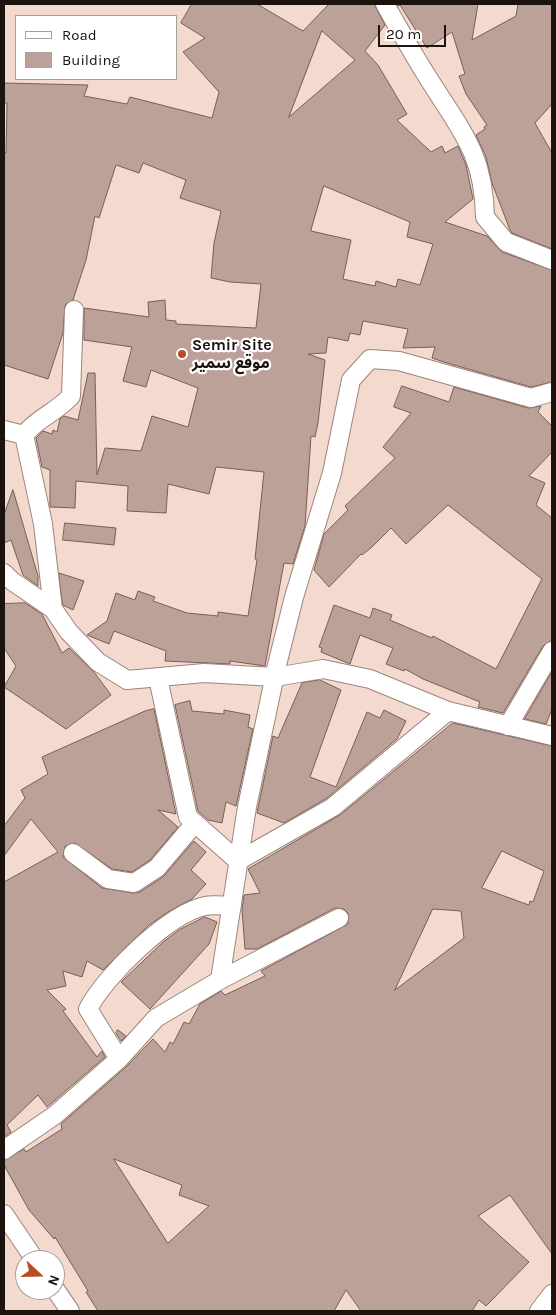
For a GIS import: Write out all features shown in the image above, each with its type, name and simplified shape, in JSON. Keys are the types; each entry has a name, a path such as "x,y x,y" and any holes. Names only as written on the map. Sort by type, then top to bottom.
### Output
{"street":[{"path":"385,4 410,51 458,122 475,157 484,188 485,217 506,242 552,260"},
{"path":"24,434 32,425 64,405 71,396 74,310"},
{"path":"220,980 246,807 294,597 332,473 351,380 370,359 399,361 531,398 552,392"},
{"path":"4,430 24,434"},
{"path":"24,434 43,524 53,609"},
{"path":"4,573 12,581 53,609 69,632 98,662 127,680 204,673 275,677 323,669 370,678 448,711 552,736"},
{"path":"508,726 552,651"},
{"path":"158,678 188,817 238,861"},
{"path":"238,861 334,807 448,711"},
{"path":"73,853 108,879 134,883 156,868 195,823"},
{"path":"119,1059 88,1009 96,992 132,956 185,913 205,906 232,906"},
{"path":"4,1150 55,1115 119,1059 156,1018 220,980 340,918"},
{"path":"4,1214 28,1250"},
{"path":"539,1311 552,1294"},
{"path":"62,1300 70,1311"}],"building":[{"path":"192,4 257,4 303,31 329,4 374,4 385,25 365,51 378,65 407,114 397,120 431,152 442,146 445,153 458,146 466,165 473,199 445,222 487,236 502,252 552,270 552,382 531,387 447,363 432,358 435,347 403,348 408,329 363,321 360,335 350,333 348,341 328,337 326,353 308,354 325,360 318,423 315,437 311,436 305,526 293,564 284,563 265,666 230,661 230,664 165,661 166,651 114,631 109,644 87,635 107,621 116,593 135,600 138,591 155,597 153,601 187,613 218,616 218,612 248,616 257,560 255,559 264,472 216,467 209,494 168,484 166,513 127,511 128,486 76,481 75,508 50,507 50,470 42,467 36,438 43,431 52,434 53,430 57,432 60,419 64,416 78,420 88,373 95,373 97,475 105,448 141,451 152,416 188,427 198,388 151,370 146,387 123,381 132,347 84,340 84,308 149,317 148,302 165,300 166,320 176,321 176,324 256,328 261,284 230,282 211,278 214,243 221,211 180,198 186,180 143,163 139,173 116,165 99,218 95,216 86,260 73,300 65,305 63,333 48,379 4,365 4,152 6,153 7,103 4,103 4,83 88,85 84,96 127,104 130,97 212,118 219,92 183,52 205,38 181,23","holes":["322,31 355,60 289,117","324,186 410,222 407,237 433,244 420,285 398,279 396,287 376,281 375,286 343,279 351,240 311,231"]},
{"path":"397,4 478,4 472,40 516,16 518,4 552,4 552,104 535,123 552,153 552,249 512,233 510,230 492,183 486,157 476,135 485,129 484,127 487,125 466,94 459,76 465,74 452,32 427,48 400,5 398,6"},
{"path":"402,386 449,402 454,387 528,408 541,406 538,412 552,426 552,452 529,476 545,483 536,505 552,518 552,640 543,646 503,713 478,707 480,702 423,679 405,669 404,671 386,664 393,648 360,635 350,664 321,652 322,648 319,647 334,605 370,618 373,608 392,615 390,620 432,638 433,636 496,669 542,579 448,505 406,544 391,528 372,547 361,554 329,587 314,570 324,534 348,510 345,506 395,458 383,447 411,413 394,407"},
{"path":"13,490 38,576 38,586 23,575 11,540 4,543 4,515"},
{"path":"65,523 116,528 114,545 63,540"},
{"path":"59,573 84,581 73,610 63,605"},
{"path":"25,603 42,614 62,653 69,648 94,672 111,695 66,729 4,687 16,666 4,648 4,604"},
{"path":"552,672 552,709 546,724 525,719"},
{"path":"320,680 341,690 310,777 336,787 367,712 380,718 384,710 406,721 397,739 327,798 284,823 257,813 273,736 278,738 302,683"},
{"path":"190,701 192,711 224,714 224,710 250,715 248,727 253,729 236,806 226,802 222,823 208,820 198,811 175,705"},
{"path":"154,709 176,814 158,810 178,827 150,860 132,872 112,869 75,843 65,846 63,857 102,888 133,893 140,892 163,877 194,841 206,852 191,870 206,884 192,899 149,925 103,970 87,961 82,977 63,971 66,986 47,990 66,1009 63,1011 97,1057 102,1051 105,1057 47,1107 38,1095 7,1125 11,1132 4,1137 4,882 58,852 31,819 4,856 4,826 25,798 21,790 48,774 42,757 145,711"},
{"path":"453,723 552,746 552,1254 510,1195 478,1216 529,1262 486,1306 479,1300 472,1311 361,1311 346,1290 334,1311 98,1311 65,1253 65,1250 63,1250 55,1237 54,1239 29,1210 4,1165 4,1160 24,1149 26,1152 62,1129 61,1124 126,1067 153,1039 165,1052 170,1042 173,1044 184,1022 189,1024 200,1004 221,991 225,995 265,976 261,971 348,924 348,913 344,909 335,908 257,949 245,949 242,910 244,895 260,893 248,869 340,815","holes":["502,851 544,871 533,902 530,901 529,905 482,888","433,909 461,911 464,938 395,990","114,1159 182,1185 179,1195 209,1206 168,1243"]},
{"path":"205,917 217,922 209,944 150,1009 121,982 163,942 179,930"},
{"path":"118,1030 126,1036 121,1041 116,1033"}],"place":[{"name":"Semir Site موقع سمير","path":"182,354"}]}
